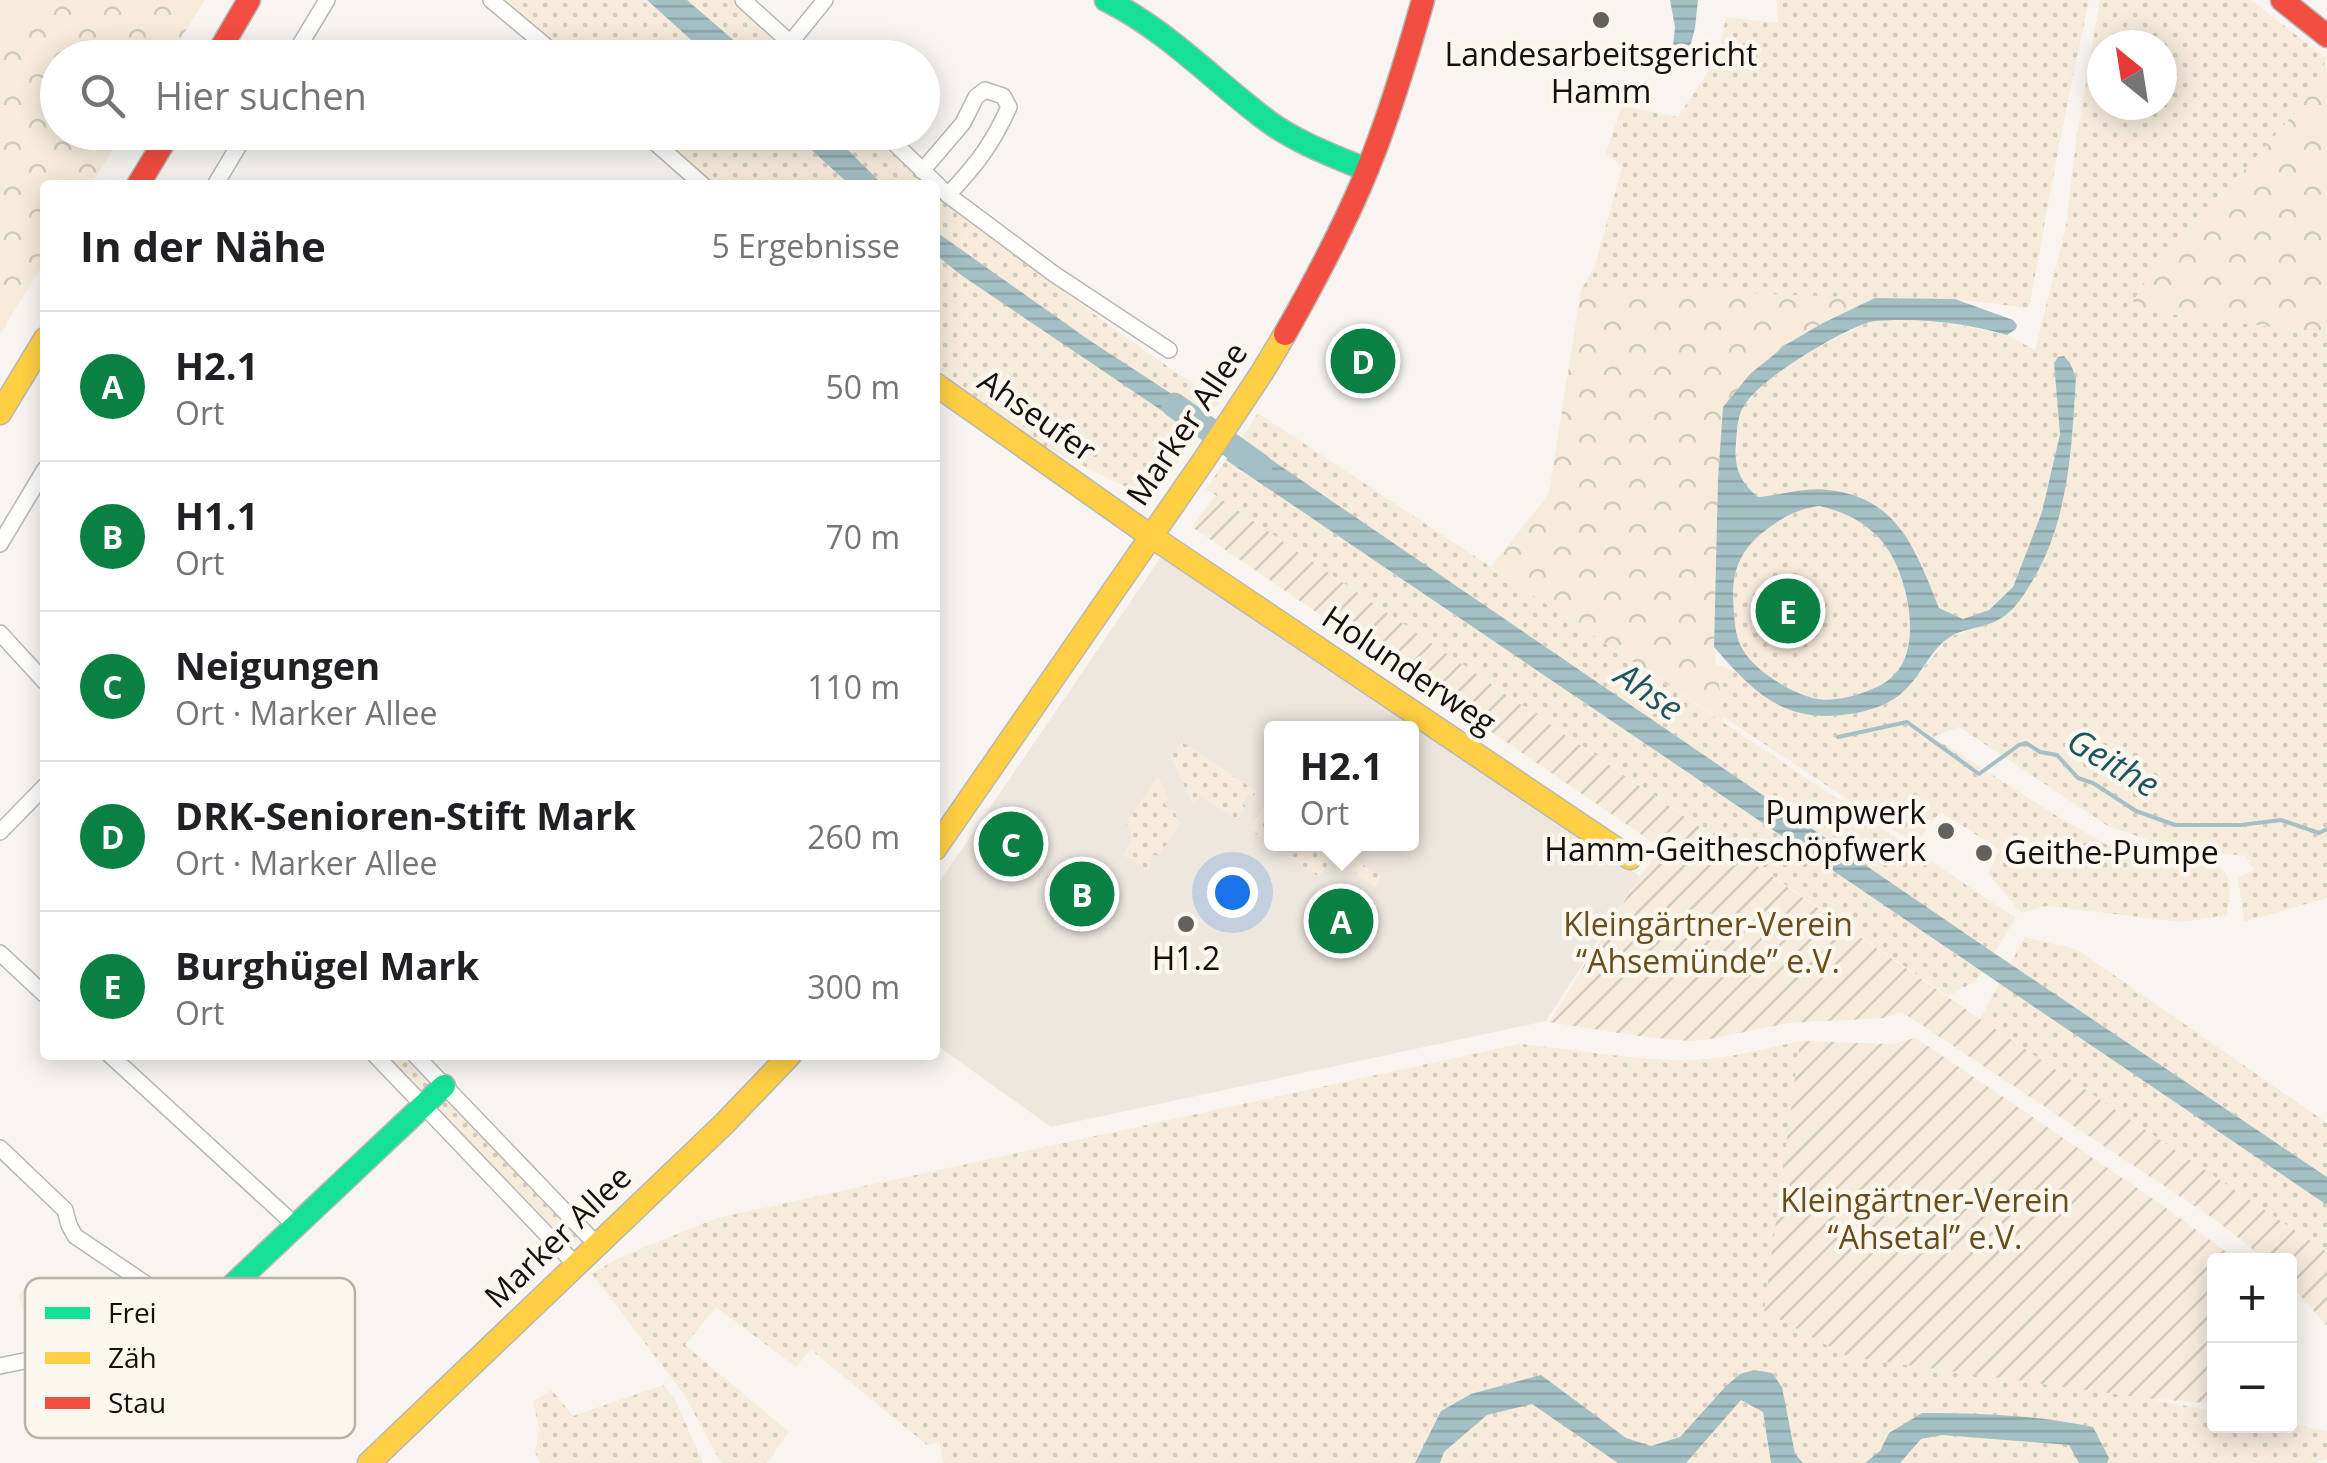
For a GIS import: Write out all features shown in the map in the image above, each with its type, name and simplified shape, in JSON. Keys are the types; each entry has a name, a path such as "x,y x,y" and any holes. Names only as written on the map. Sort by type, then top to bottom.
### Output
{"street":[{"path":"226,40 249,0"},
{"path":"303,40 327,0"},
{"path":"491,0 539,40"},
{"path":"742,0 789,40"},
{"path":"793,40 825,0"},
{"path":"1106,0 1158,33 1272,124 1367,170"},
{"name":"Marker Allee","path":"940,839 1234,416 1307,295 1367,170 1402,77 1424,0"},
{"path":"2282,0 2327,36"},
{"path":"940,150 985,90 1004,96 1008,107 996,136 948,195"},
{"path":"141,180 159,150"},
{"path":"218,180 236,150"},
{"path":"663,150 696,180"},
{"path":"901,150 932,180"},
{"path":"922,171 940,150"},
{"path":"940,188 1054,274 1169,350"},
{"path":"0,413 40,346"},
{"name":"Ahseufer","path":"940,387 1152,535"},
{"path":"0,544 40,477"},
{"name":"Holunderweg","path":"1152,535 1630,858"},
{"path":"0,633 40,677"},
{"path":"0,832 40,791"},
{"path":"0,953 40,990"},
{"path":"115,1060 294,1226"},
{"path":"381,1060 423,1106 587,1258"},
{"path":"419,1060 587,1258"},
{"name":"Marker Allee","path":"369,1463 587,1258 785,1060"},
{"path":"240,1278 444,1086"},
{"path":"0,1148 65,1210 75,1236 137,1278"},
{"path":"0,1366 25,1361"}],"shaded area":[{"path":"1163,554 1410,721 1264,721 1264,851 1419,851 1419,727 1640,876 1546,1021 1051,1127 940,1048 940,881"}],"green space":[{"path":"0,0 31,0 0,50"},
{"path":"31,0 205,0 180,40 40,40 40,150 113,150 94,180 40,180 40,269 0,334 0,50"},
{"path":"493,0 738,0 784,40 545,40"},
{"path":"1777,0 2089,0 2029,308 1955,299 1875,298 1492,568 2016,918 1994,953 1553,659 1241,439 1258,413 1491,567 1549,494 1581,290 1595,266 1622,167 1606,153 1622,106 1678,117 1709,70 1719,49 1726,17 1778,23"},
{"path":"2100,0 2251,0 2327,59 2306,100 2133,301 2138,310 2327,334 2327,898 2244,922 2238,878 2254,870 2246,856 2168,847 2108,826 1959,727 1933,737 2111,847 2148,859 2219,867 2229,882 2227,915 2181,922 2047,906 2021,913 1988,873 2000,850 1940,812 1915,844 1526,586 1735,671 1763,696 1835,716 1868,711 1904,691 1949,637 1986,625 2054,537 2067,473 2074,407 2076,377 2070,363 2055,371 2060,434 2042,512 2013,587 1989,610 1963,619 1939,608 1918,555 1868,501 1758,497 1745,485 1736,467 1738,422 1744,405 1760,387 1810,351 1871,321 1929,319 2007,335 2035,350 2066,226 2087,76 2087,120 2177,120 2177,30 2095,30"},
{"path":"2327,60 2327,334 2138,310 2133,301 2145,283 2306,100"},
{"path":"667,150 894,150 924,180 700,180"},
{"path":"940,194 1074,300 1220,401 1152,500 1003,426 940,376"},
{"path":"1581,290 1875,298 1823,323 1723,407 1714,647 1724,722 1491,567 1549,494"},
{"path":"1226,460 1982,972 1976,981 1948,996 1206,489"},
{"name":"Kleingärtner-Verein “Ahsemünde” e.V.","path":"1215,495 2327,1252 2327,1326 2297,1292 2297,1253 2257,1253 2217,1221 1902,1012 1883,1018 1788,1023 1689,1041 1549,1022 1661,848 1192,527"},
{"path":"1819,506 1851,517 1879,538 1896,563 1909,613 1908,646 1896,673 1871,690 1832,699 1798,693 1756,666 1741,645 1734,613 1735,574 1751,545 1782,519"},
{"path":"1182,742 1256,791 1243,803 1246,807 1237,820 1200,795 1193,805 1171,757"},
{"path":"1158,776 1169,799 1164,802 1168,810 1173,808 1180,824 1158,856 1154,854 1148,871 1123,855 1133,839 1126,823"},
{"path":"1264,807 1264,839 1249,829"},
{"path":"1296,851 1337,851 1319,877 1291,858"},
{"path":"1354,859 1382,877 1375,887 1348,868"},
{"path":"2025,937 2078,950 2327,1123 2327,1177 2010,964"},
{"path":"2000,982 2327,1205 2327,1252 1980,1019"},
{"name":"Kleingärtner-Verein “Ahsetal” e.V.","path":"1916,1038 2228,1253 2207,1253 2207,1401 2144,1398 1849,1357 1764,1311 1800,1041 1892,1044"},
{"path":"1800,1041 1765,1312 1850,1357 2207,1410 2207,1433 2297,1433 2297,1425 2327,1431 2327,1459 2314,1463 943,1463 939,1442 927,1445 811,1350 796,1367 716,1307 685,1345 789,1432 767,1463 721,1463 683,1393 592,1274 618,1258 717,1218 1519,1044 1636,1058 1691,1060 1738,1055"},
{"path":"390,1060 412,1060 432,1083 419,1092"},
{"path":"442,1098 579,1238 576,1242 566,1247 435,1108"},
{"path":"25,1288 25,1312 23,1310 18,1296"},
{"path":"663,1385 674,1397 703,1463 540,1463 535,1452 539,1429 533,1401 552,1390 573,1416"}],"water":[{"path":"647,0 687,0 733,40 691,40"},
{"path":"1670,0 1698,0 1686,64 1672,55 1675,27"},
{"path":"812,150 848,150 878,180 845,180"},
{"path":"940,235 1089,340 1207,417 1195,433 940,258"},
{"path":"1875,298 1955,299 2013,320 2017,325 2007,335 1936,321 1870,322 1821,345 1782,370 1752,395 1738,424 1737,467 1758,497 1820,489 1853,495 1872,504 1889,516 1913,548 1939,608 1963,619 1989,610 2013,587 2042,512 2060,434 2054,363 2058,357 2064,356 2076,377 2062,506 2046,555 2020,600 1994,622 1943,642 1911,684 1893,699 1865,711 1827,716 1772,702 1714,647 1723,407 1750,374 1787,344","holes":["1819,506 1866,526 1888,549 1907,596 1910,630 1904,660 1890,678 1856,695 1827,700 1808,697 1787,687 1749,658 1737,636 1733,599 1735,574 1743,554 1759,536 1793,513"]},
{"path":"1241,439 2327,1177 2327,1205 1226,460"},
{"path":"1754,1370 1772,1373 1782,1387 1795,1454 1803,1463 1771,1463 1763,1412 1741,1400 1686,1463 1618,1463 1532,1404 1487,1415 1444,1452 1440,1463 1415,1463 1441,1411 1471,1394 1541,1375 1626,1438 1651,1446 1680,1437 1726,1386 1740,1374"},
{"path":"1922,1413 2008,1416 2093,1427 2109,1458 2107,1463 2079,1463 2069,1445 1942,1435 1921,1439 1900,1463 1865,1463 1880,1451 1889,1433"}],"waterway":[{"name":"Ahse","path":"1174,405 1260,466"},
{"name":"Geithe","path":"1838,737 1907,722 1979,774 2026,743 2040,752 2057,755 2078,778 2093,783 2136,811 2175,825 2241,825 2281,820 2319,833 2327,829"}],"traffic: fast":[{"path":"1106,0 1170,41 1280,130 1367,170"},
{"path":"240,1278 444,1086"}],"traffic: slow":[{"path":"940,842 1204,460 1285,334"},
{"path":"0,413 40,347"},
{"path":"940,388 1142,530 1630,858"},
{"path":"369,1463 725,1123 785,1060"}],"traffic: jam":[{"path":"226,40 249,0"},
{"path":"1285,334 1329,253 1368,168 1423,0"},
{"path":"2282,0 2327,36"},
{"path":"141,180 159,150"}],"place":[{"name":"Landesarbeitsgericht Hamm","path":"1601,20"},
{"name":"DRK-Senioren-Stift Mark","path":"1363,361"},
{"name":"Burghügel Mark","path":"1788,611"},
{"name":"Pumpwerk Hamm-Geitheschöpfwerk","path":"1946,831"},
{"name":"Neigungen","path":"1011,844"},
{"name":"Geithe-Pumpe","path":"1984,853"},
{"name":"H1.1","path":"1082,894"},
{"name":"H2.1","path":"1341,921"},
{"name":"H1.2","path":"1186,924"}]}
